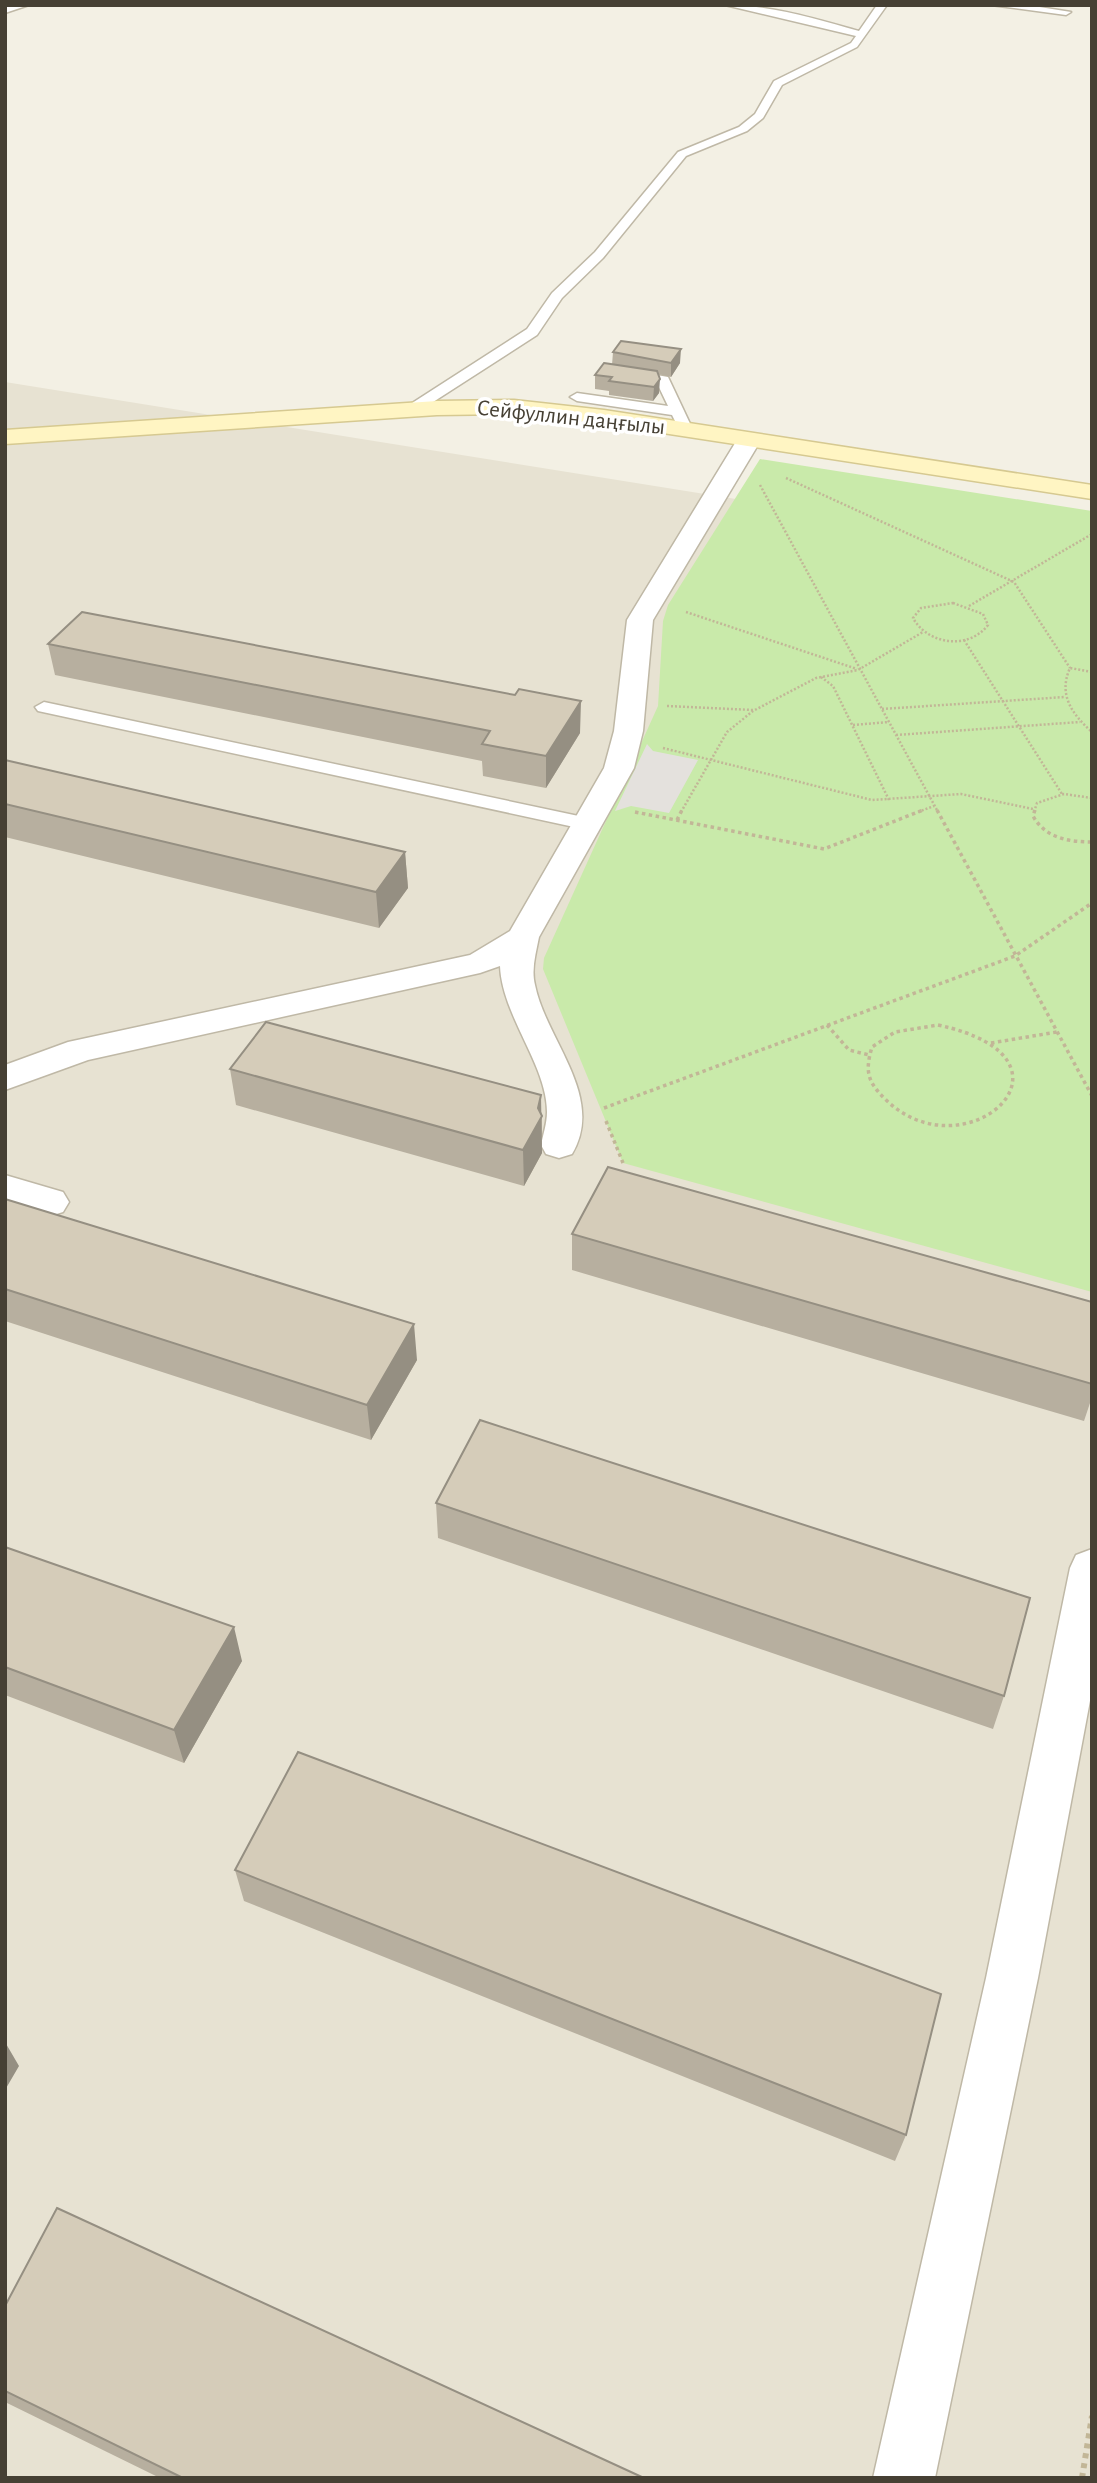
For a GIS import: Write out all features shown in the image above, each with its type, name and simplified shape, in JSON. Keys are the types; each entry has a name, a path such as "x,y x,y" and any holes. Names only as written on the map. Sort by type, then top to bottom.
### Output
{"street":[{"name":"Сейфуллин даңғылы","path":"5,437 479,406 682,421 748,453 1092,492"},
{"path":"559,1145 565,1112 559,1085 518,986 517,964 523,937 619,768 629,743 635,638 639,620 748,453"},
{"path":"5,1078 80,1050 480,963 523,937"},
{"path":"5,1188 50,1202"},
{"path":"904,2478 1012,1978 1092,1568"}],"lane":[{"path":"5,10 24,5"},
{"path":"730,5 806,19 860,34"},
{"path":"411,410 531,332 541,323 557,296 600,256 682,154 743,128 759,116 778,83 854,45 882,5"},
{"path":"996,5 1066,12"},
{"path":"610,372 663,380 682,421"},
{"path":"547,410 583,394 682,421"},
{"path":"44,706 587,824"}],"path":[{"path":"748,453 1014,582 1070,668 1092,672"},
{"path":"748,453 753,471 858,670 882,709 1092,1096"},
{"path":"968,607 1092,534"},
{"path":"945,603 968,607 983,614 988,625 981,635 964,640 941,639 923,632 914,618 921,608 945,603"},
{"path":"681,610 858,670"},
{"path":"677,820 727,732 753,710 821,676 858,670 923,632"},
{"path":"964,640 1062,794"},
{"path":"1070,668 1063,683 1065,697 1080,722 1092,732"},
{"path":"821,676 833,686 889,800"},
{"path":"882,709 1065,697"},
{"path":"658,706 753,710"},
{"path":"853,725 889,722"},
{"path":"896,735 1080,722"},
{"path":"656,742 663,748 872,800 961,794 1033,809"},
{"path":"1092,798 1062,794 1042,800 1033,809 1034,821 1049,834 1072,842 1092,842"},
{"path":"634,811 824,849 934,806"},
{"path":"623,1163 601,1109 1015,956 1092,903"},
{"path":"827,1025 849,1050 869,1055"},
{"path":"923,1026 959,1030 990,1043 1013,1069 1015,1079 1011,1098 1005,1106 985,1119 958,1124 928,1122 889,1105 872,1088 867,1078 869,1055 887,1036 923,1026"},
{"path":"990,1043 1057,1032"},
{"path":"1082,2478 1092,2416"}],"shaded area":[{"path":"5,382 1092,556 1092,2478 5,2478"},
{"path":"647,744 653,751 698,760 669,813 631,806 615,811"}],"green space":[{"path":"760,459 1092,511 1092,1292 623,1163 543,969 544,958 658,706 663,621 668,605"}],"building":[{"path":"621,341 681,349 671,363 613,352"},
{"path":"604,363 657,371 660,379 654,387 609,381 612,377 595,375"},
{"path":"82,612 515,695 519,689 581,701 546,756 482,744 490,731 48,644"},
{"path":"5,760 405,852 376,892 5,804"},
{"path":"266,1022 541,1095 538,1108 542,1116 523,1150 230,1069"},
{"path":"608,1167 1092,1302 1092,1384 572,1234"},
{"path":"5,1199 414,1324 367,1405 5,1289"},
{"path":"480,1420 1030,1598 1004,1696 436,1503"},
{"path":"5,1547 234,1627 174,1730 5,1667"},
{"path":"298,1752 941,1994 906,2135 235,1870"},
{"path":"57,2208 644,2478 183,2478 5,2391 5,2306"}]}
